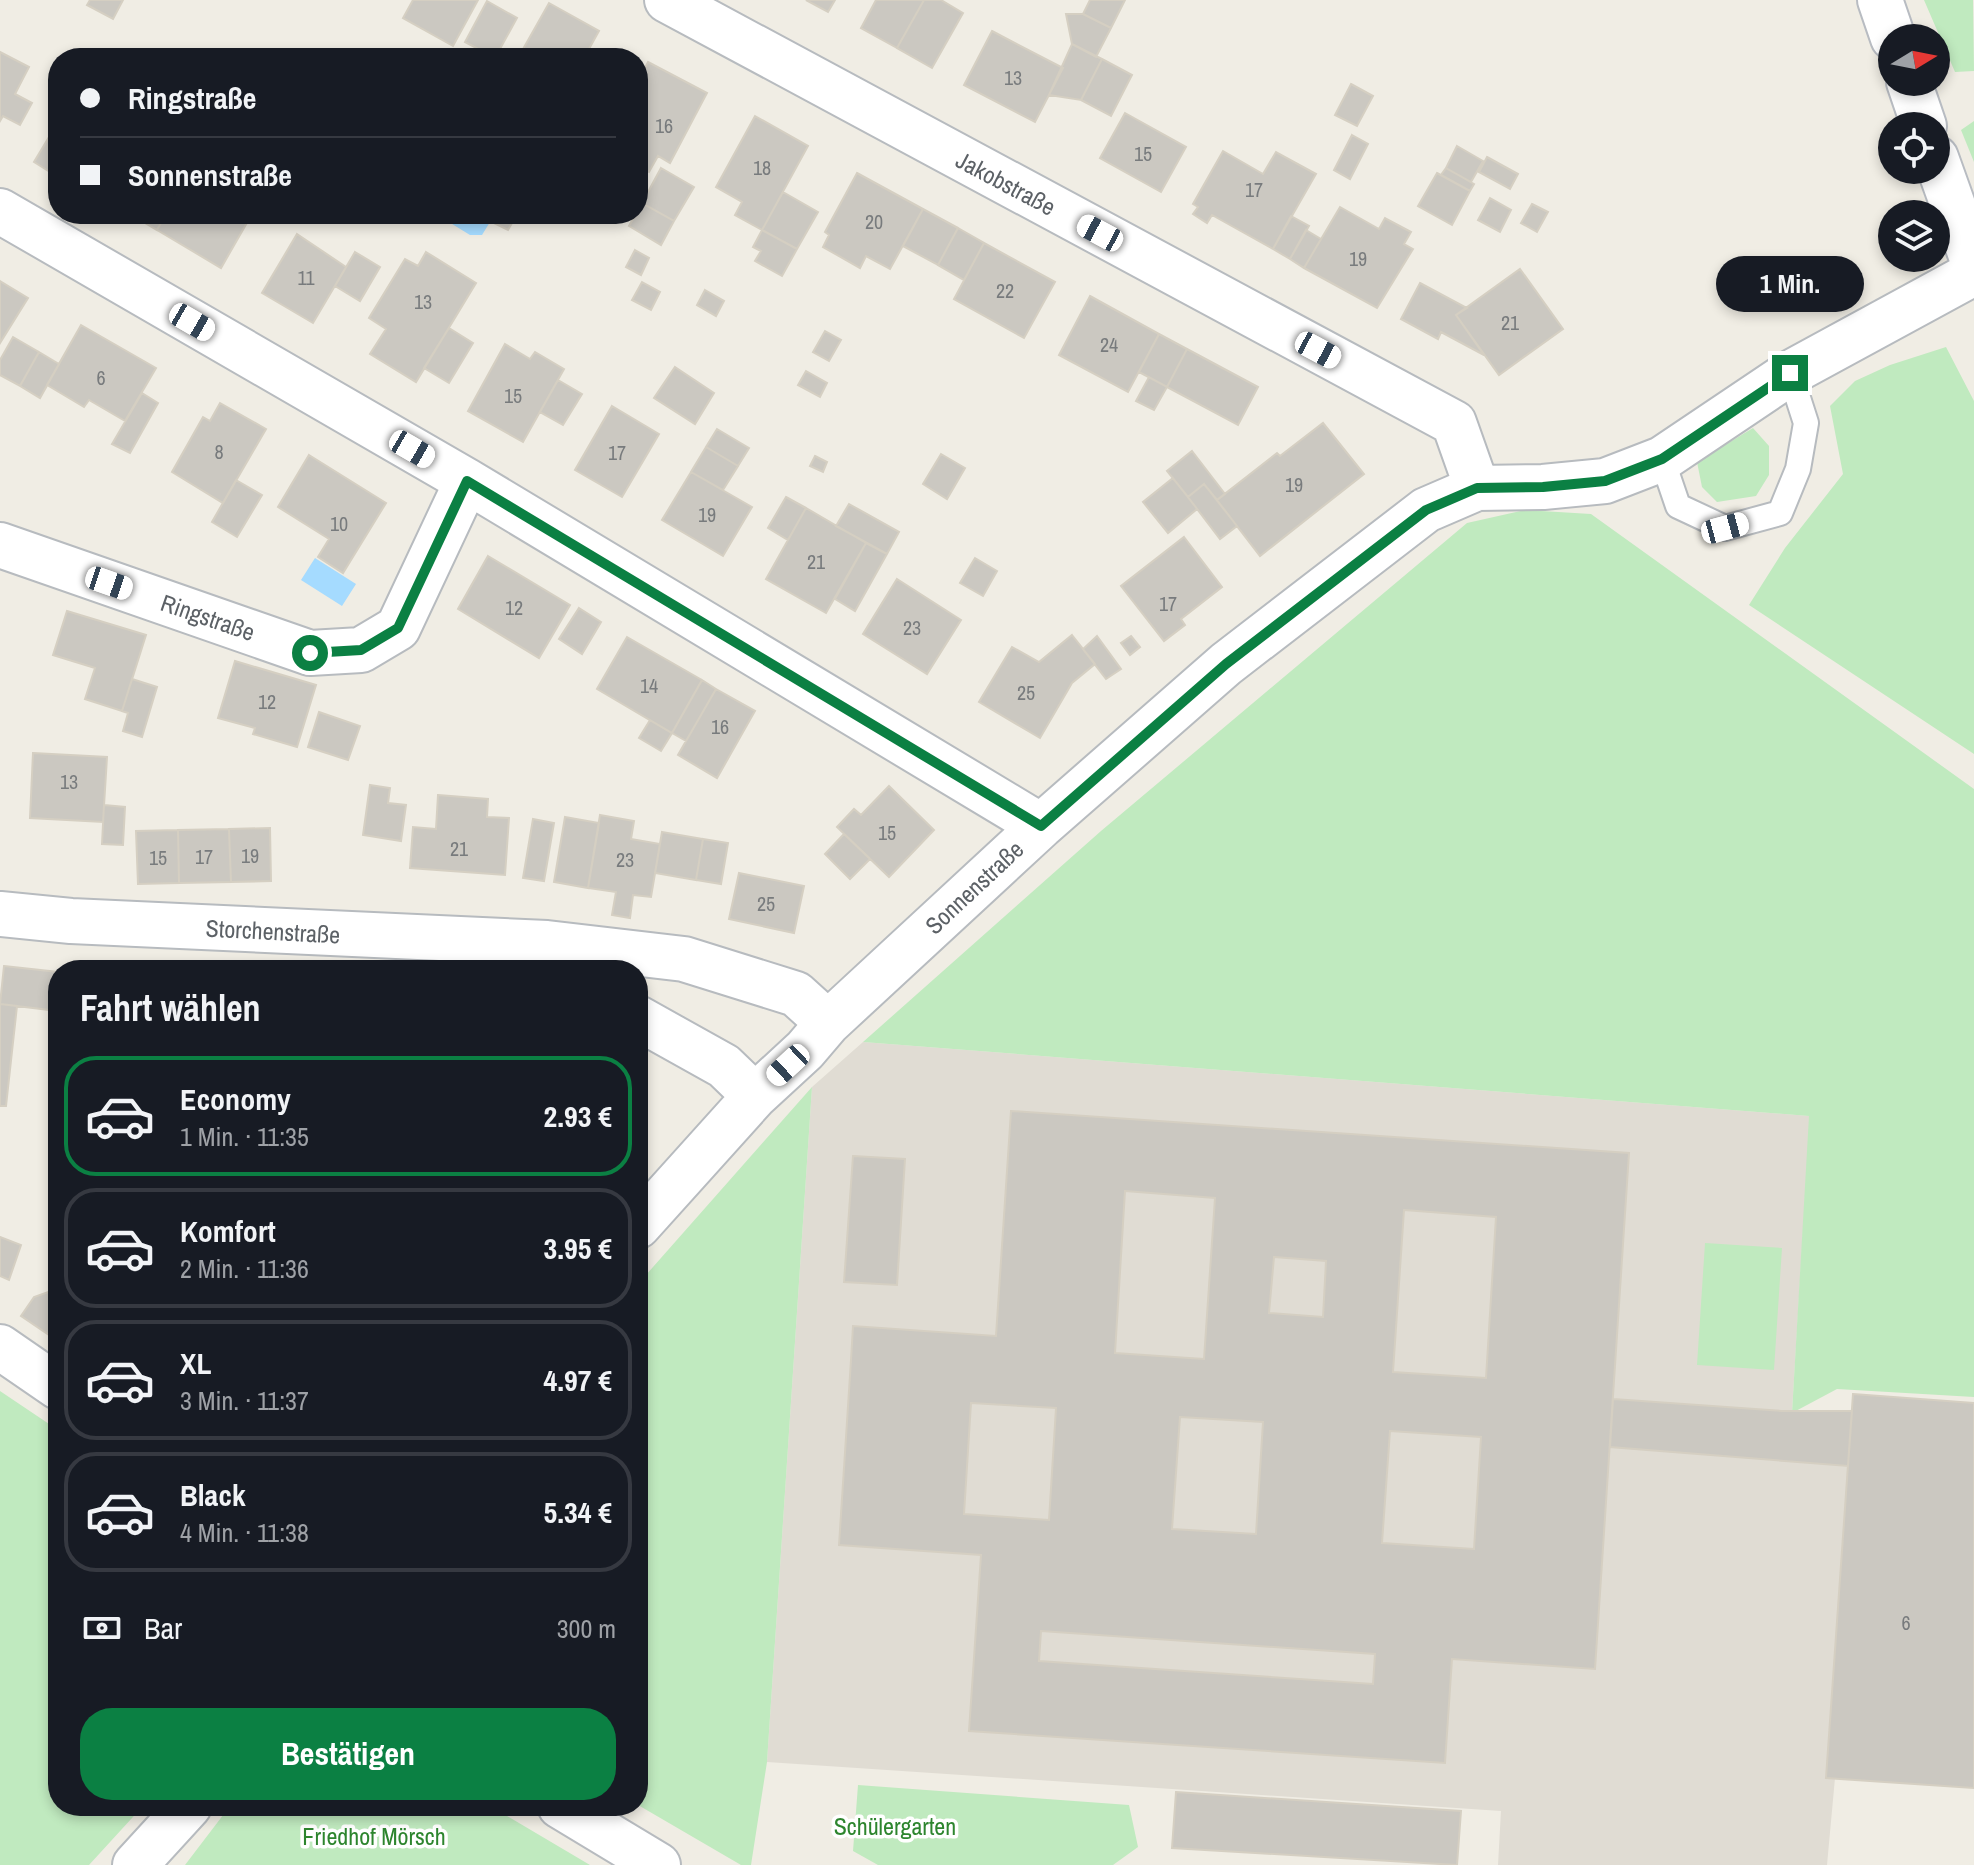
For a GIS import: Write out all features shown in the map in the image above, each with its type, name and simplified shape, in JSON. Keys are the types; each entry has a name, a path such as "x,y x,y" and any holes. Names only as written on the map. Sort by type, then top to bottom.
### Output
{"street":[{"name":"Jakobstraße","path":"667,0 1454,423 1477,488"},
{"path":"1880,0 1888,24"},
{"path":"1945,184 1974,264"},
{"path":"0,211 467,481 1041,826"},
{"name":"Sonnenstraße","path":"648,1215 755,1096 805,1050 828,1023 1041,826 1239,654 1426,510 1477,488 1543,487 1605,481 1662,459 1790,373 1974,273"},
{"name":"Ringstraße","path":"0,545 310,653 361,650 398,628 467,481"},
{"name":"Storchenstraße","path":"0,914 549,957 684,959 796,994 828,1023"},
{"path":"648,1024 724,1066 755,1096"},
{"path":"0,1347 48,1380"},
{"path":"135,1865 180,1816"},
{"path":"577,1816 658,1865"}],"lane":[{"path":"1662,459 1678,506 1725,528 1780,513 1798,469 1806,423 1790,373"}],"shaded area":[{"path":"863,1042 1810,1116 1792,1412 1852,1411 1835,1778 1827,1865 1498,1865 1501,1811 767,1762 812,1087"}],"green space":[{"path":"1924,0 1973,0 1974,71 1955,72 1950,60 1950,24 1934,24"},
{"path":"1974,121 1974,162 1961,130"},
{"path":"1946,347 1974,401 1974,754 1749,605 1785,548 1843,474 1830,406 1855,381 1890,365"},
{"path":"1753,428 1769,446 1769,475 1756,496 1717,502 1702,487 1697,462"},
{"path":"1525,510 1591,514 1974,789 1974,1397 1837,1389 1792,1413 1809,1116 863,1042 1101,831 1467,523"},
{"path":"812,1087 767,1762 751,1865 741,1865 648,1811 648,1273"},
{"path":"1705,1243 1782,1248 1774,1370 1697,1365"},
{"path":"0,1391 48,1423 48,1816 134,1816 89,1865 0,1865"},
{"name":"Schülergarten","path":"858,1785 1129,1805 1138,1847 1113,1865 878,1865 853,1851"},
{"name":"Friedhof Mörsch","path":"222,1816 507,1816 590,1865 185,1865"}],"water":[{"path":"452,224 489,224 482,235 470,235"},
{"path":"315,558 356,584 342,606 301,580"}],"building":[{"path":"90,0 123,0 113,19 87,5"},
{"path":"413,0 478,0 453,46 403,18"},
{"path":"806,0 835,0 828,12"},
{"path":"876,0 924,0 897,48 861,28"},
{"path":"924,0 941,0 963,13 932,68 897,48"},
{"path":"1090,0 1125,0 1111,28 1083,14"},
{"path":"487,1 517,18 500,48 476,48 465,42"},
{"path":"549,3 599,31 590,48 524,48"},
{"path":"1066,14 1083,14 1111,28 1096,57 1072,44"},
{"path":"992,31 1063,68 1035,122 964,85"},
{"path":"1072,44 1102,59 1081,100 1049,95"},
{"path":"0,52 29,67 15,94 32,103 20,125 3,116 0,121"},
{"path":"1102,59 1132,75 1111,116 1081,100"},
{"path":"648,62 707,93 670,163 658,156 649,172"},
{"path":"1351,84 1373,96 1357,126 1335,115"},
{"path":"1125,113 1186,147 1161,192 1100,158"},
{"path":"755,116 808,146 762,230 735,215 742,202 716,187"},
{"path":"1352,135 1368,144 1350,179 1334,170"},
{"path":"48,139 48,171 34,162"},
{"path":"1457,146 1483,161 1471,182 1446,168"},
{"path":"1223,151 1263,174 1276,152 1316,174 1273,249 1212,215 1207,223 1193,214 1198,207 1193,204"},
{"path":"1487,157 1518,174 1510,189 1479,172"},
{"path":"661,168 694,187 674,221 648,206 648,192"},
{"path":"1446,168 1474,184 1470,191 1441,175"},
{"path":"857,173 923,209 890,269 866,256 860,268 823,247 829,235 825,232"},
{"path":"1437,173 1470,191 1452,225 1418,206"},
{"path":"783,192 818,212 797,249 762,230"},
{"path":"1490,198 1511,210 1500,232 1478,220"},
{"path":"1532,204 1548,212 1537,232 1521,223"},
{"path":"648,206 674,221 661,245 629,226 648,224"},
{"path":"1340,207 1379,229 1385,218 1411,232 1404,244 1413,249 1377,308 1304,268"},
{"path":"923,209 958,228 938,265 903,246"},
{"path":"1291,216 1309,226 1290,259 1273,249"},
{"path":"147,224 160,224 157,230"},
{"path":"160,224 246,224 221,268 157,230"},
{"path":"496,224 512,224 508,230"},
{"path":"958,228 984,243 964,280 938,265"},
{"path":"762,230 797,249 782,276 755,261 761,251 753,247"},
{"path":"1306,230 1321,239 1304,268 1290,259"},
{"path":"297,234 346,267 313,323 262,293"},
{"path":"984,243 1055,282 1024,338 954,299"},
{"path":"635,250 649,258 641,275 626,267"},
{"path":"355,252 380,267 360,301 335,286"},
{"path":"426,252 476,283 416,382 370,354 386,329 369,318 405,259 418,266"},
{"path":"1520,269 1563,329 1499,375 1456,315"},
{"path":"0,281 28,298 0,343"},
{"path":"642,282 660,292 651,310 632,300"},
{"path":"1420,283 1467,308 1456,315 1484,355 1441,332 1438,339 1401,319"},
{"path":"705,290 724,301 716,316 697,305"},
{"path":"1090,296 1159,334 1128,392 1059,355"},
{"path":"81,325 156,368 125,421 89,400 84,407 47,385"},
{"path":"449,328 473,343 449,383 424,368"},
{"path":"825,331 841,340 829,361 813,352"},
{"path":"1159,334 1187,349 1167,387 1139,372"},
{"path":"13,337 39,352 20,386 0,375 0,360"},
{"path":"505,344 530,359 535,352 564,369 523,442 468,411"},
{"path":"1187,349 1258,387 1238,425 1167,387"},
{"path":"39,352 59,364 40,398 20,386"},
{"path":"675,367 714,393 695,424 654,398"},
{"path":"806,371 827,383 820,397 798,385"},
{"path":"1149,377 1167,387 1154,410 1136,401"},
{"path":"558,380 582,394 563,425 540,412"},
{"path":"142,393 158,403 130,453 112,444"},
{"path":"220,403 266,429 223,503 172,472 203,417 210,421"},
{"path":"612,406 659,434 622,497 575,470"},
{"path":"1323,423 1364,474 1260,556 1217,500 1277,453 1280,456"},
{"path":"717,429 749,448 738,466 706,447"},
{"path":"706,447 738,466 723,490 691,472"},
{"path":"1192,451 1225,494 1217,500 1204,484 1188,497 1167,471"},
{"path":"941,454 965,468 947,499 923,484"},
{"path":"309,455 386,503 343,573 318,557 329,539 278,507"},
{"path":"815,456 827,462 823,472 810,466"},
{"path":"691,472 752,507 723,556 662,520"},
{"path":"1173,478 1197,509 1168,533 1143,502"},
{"path":"236,480 262,495 237,537 212,522"},
{"path":"1204,484 1237,526 1220,539 1188,497"},
{"path":"786,497 806,508 788,540 768,528"},
{"path":"849,504 899,532 887,554 836,526"},
{"path":"806,508 866,543 826,613 766,579"},
{"path":"1184,537 1222,587 1181,619 1185,625 1164,641 1121,586"},
{"path":"866,543 887,554 855,611 835,599"},
{"path":"488,556 570,605 539,658 458,609"},
{"path":"975,558 997,571 983,596 960,583"},
{"path":"897,579 961,620 927,674 863,634"},
{"path":"579,608 601,622 582,654 559,639"},
{"path":"67,611 146,635 122,711 85,699 95,668 53,655"},
{"path":"1072,635 1095,664 1072,683 1040,738 979,702 1012,647 1039,662"},
{"path":"1097,636 1121,669 1106,679 1083,649"},
{"path":"1131,636 1140,647 1130,655 1121,643"},
{"path":"627,637 702,680 672,733 597,689"},
{"path":"235,661 316,685 297,747 253,734 255,728 218,718"},
{"path":"132,679 157,687 142,737 123,731 128,713 122,711"},
{"path":"702,680 716,689 686,741 672,733"},
{"path":"716,689 755,711 717,778 678,755"},
{"path":"319,712 360,726 348,760 308,747"},
{"path":"650,720 672,733 661,751 639,738"},
{"path":"33,753 107,757 103,822 30,818"},
{"path":"370,785 390,788 388,803 406,805 401,841 363,835"},
{"path":"889,786 934,830 889,877 837,827 854,809 861,815"},
{"path":"438,795 488,799 487,817 509,818 505,875 410,868 413,827 436,829"},
{"path":"104,805 125,807 123,845 102,844"},
{"path":"600,815 634,821 631,839 660,844 651,897 633,895 630,918 612,915 616,892 588,888"},
{"path":"565,817 599,823 588,888 554,882"},
{"path":"533,819 554,823 544,881 523,878"},
{"path":"270,828 271,881 231,882 229,829"},
{"path":"229,829 231,882 179,883 178,830"},
{"path":"178,830 179,883 138,884 136,831"},
{"path":"662,832 703,839 696,880 655,873"},
{"path":"844,834 870,859 850,879 825,854"},
{"path":"703,839 728,843 721,884 696,880"},
{"path":"739,873 804,886 794,933 729,919"},
{"path":"4,966 48,971 48,1010 0,1004"},
{"path":"0,1004 17,1006 6,1106 0,1106"},
{"path":"1011,1111 1629,1153 1595,1669 1452,1659 1445,1763 969,1731 981,1555 839,1545 853,1326 996,1336","holes":["1125,1191 1215,1198 1204,1359 1115,1353","1404,1210 1496,1217 1486,1378 1393,1372","1274,1257 1326,1261 1323,1317 1269,1313","971,1403 1056,1408 1049,1520 964,1514","1180,1417 1263,1422 1256,1534 1172,1529","1390,1431 1481,1437 1474,1549 1382,1543","1041,1631 1375,1654 1373,1684 1039,1661"]},
{"path":"853,1156 905,1159 897,1285 844,1282"},
{"path":"0,1237 21,1245 9,1280 0,1276"},
{"path":"48,1292 48,1334 21,1316 34,1297"},
{"path":"1853,1394 1974,1403 1974,1788 1826,1778"},
{"path":"1613,1399 1782,1411 1852,1411 1848,1466 1610,1447"},
{"path":"1176,1792 1461,1811 1457,1865 1172,1848"}],"route":[{"path":"310,653 361,650 398,628 467,481 1041,826 1226,664 1426,510 1477,488 1543,487 1605,481 1662,459 1790,373"}]}
